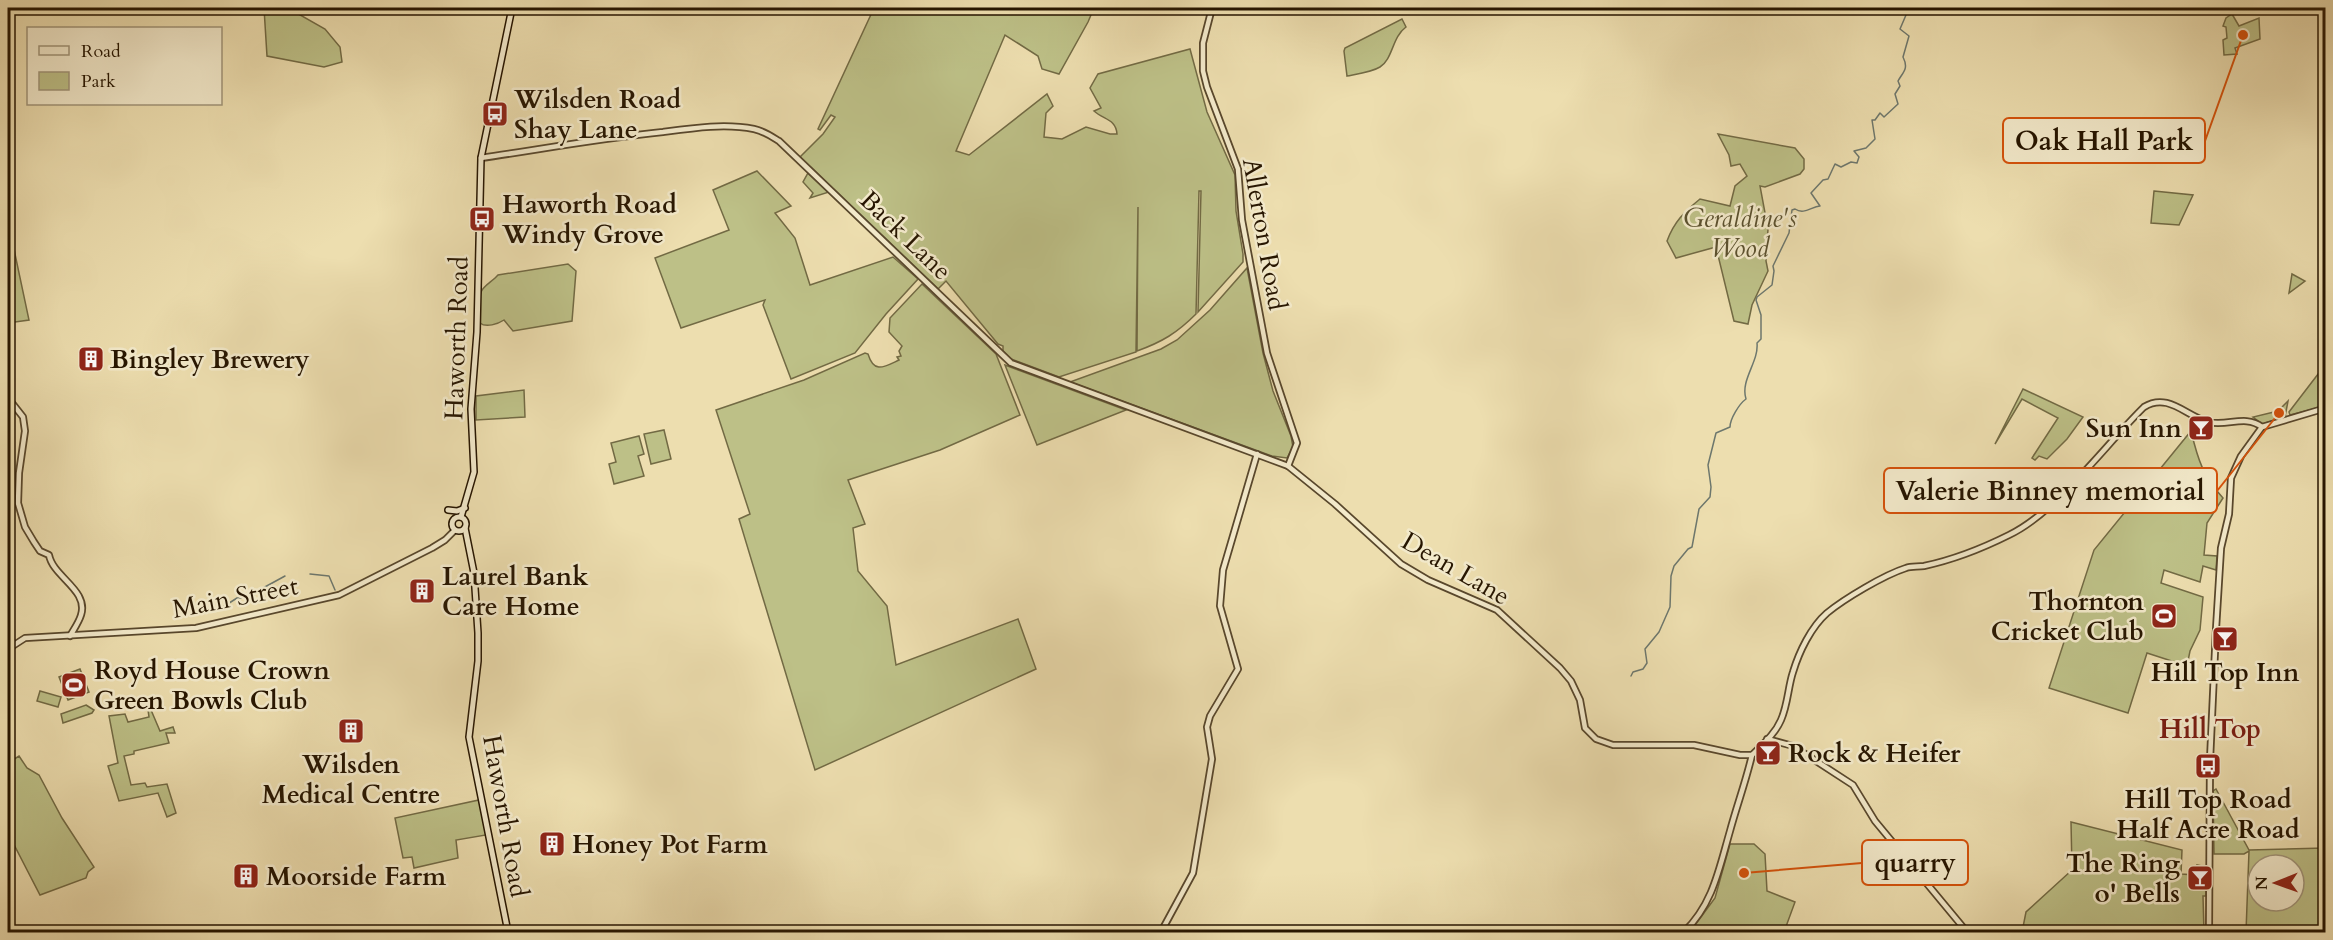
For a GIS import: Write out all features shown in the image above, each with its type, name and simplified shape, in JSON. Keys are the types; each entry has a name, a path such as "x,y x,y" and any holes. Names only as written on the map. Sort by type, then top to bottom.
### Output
{"main road":[{"name":"Haworth Road","path":"462,517 474,472 471,409 477,332 481,158 512,8"},
{"path":"448,510 457,511 465,508"},
{"name":"Haworth Road","path":"462,517 466,522 465,528 474,573 478,633 478,662 469,737 508,933"},
{"name":"Haworth Road","path":"455,530 453,520 462,517"},
{"path":"455,530 465,528"}],"street":[{"name":"Allerton Road","path":"1212,8 1203,43 1203,71 1206,87 1238,169 1242,220 1267,353 1297,443 1288,466"},
{"name":"Back Lane","path":"481,158 622,136 697,128 757,129 779,141 1011,363 1288,466"},
{"path":"8,398 23,417 25,431 19,473 18,503 26,527 40,551 50,555 55,568 77,592 82,607 81,615 70,636"},
{"path":"1684,933 1698,917 1711,896 1745,789 1752,754 1775,732 1787,702 1792,673 1801,651 1818,622 1827,613 1897,572 1958,556 2019,530 2069,487 2144,407 2150,404 2167,403 2213,424 2245,421 2262,427"},
{"path":"2210,933 2210,760 2216,629 2221,548 2229,514 2232,478 2236,465 2262,427 2325,408"},
{"path":"1161,933 1193,873 1212,759 1207,727 1210,716 1238,669 1220,606 1223,570 1257,454"},
{"name":"Dean Lane","path":"1288,466 1335,504 1401,564 1428,580 1497,610 1571,681 1580,700 1582,719 1591,735 1604,744 1613,746 1694,745 1740,754 1752,754"},
{"name":"Main Street","path":"8,649 25,639 196,628 339,595 432,548 455,530"},
{"path":"1767,739 1793,746 1853,786 1875,821 1967,933"}],"green space":[{"path":"264,8 288,8 325,29 340,47 342,62 324,67 267,56"},
{"path":"874,8 1094,8 1059,74 1042,69 1038,56 1005,35 956,151 969,155 1047,94 1053,106 1046,113 1044,137 1062,139 1086,127 1117,134 1112,123 1094,111 1101,108 1090,88 1098,74 1190,49 1207,112 1235,175 1236,211 1243,262 1198,312 1201,191 1199,191 1196,314 1169,336 1137,351 1138,207 1136,352 1059,377 1011,359 1003,351 1003,346 998,344 946,281 938,289 800,157 823,134 835,117 831,115 820,130 818,129"},
{"path":"2232,14 2239,26 2259,18 2260,39 2235,48 2237,54 2224,55 2223,40 2227,38 2226,27 2223,26 2226,18"},
{"path":"1402,19 1406,27 1398,36 1388,59 1373,70 1347,76 1345,48"},
{"name":"Geraldine's Wood","path":"1718,134 1795,148 1804,159 1804,169 1800,174 1765,187 1760,186 1768,229 1766,261 1768,271 1752,305 1748,324 1734,321 1716,247 1676,258 1667,241 1680,218 1700,199 1730,206 1735,186 1747,176 1740,164 1731,166 1729,155"},
{"path":"757,171 791,206 775,213 795,238 810,285 893,257 918,279 855,353 791,379 763,305 765,300 681,328 655,258 729,230 713,190"},
{"path":"808,173 829,192 810,198 813,193 803,182"},
{"path":"2154,191 2193,195 2179,225 2151,223"},
{"path":"8,221 29,320 8,323"},
{"path":"568,264 576,271 572,321 513,331 504,320 489,325 480,323 481,292 498,275"},
{"path":"1247,268 1263,353 1273,391 1291,436 1293,447 1287,458 1272,456 1070,382 1161,349 1177,340 1210,310"},
{"path":"2292,274 2305,281 2289,293"},
{"path":"922,284 996,354 1020,415 940,450 848,480 865,524 853,528 858,571 887,606 896,665 1018,619 1036,669 815,770 739,519 750,514 716,410 804,380 865,353 876,367 899,360 897,357 901,356 899,351 902,346 889,332 890,318"},
{"path":"1005,365 1126,410 1037,445"},
{"path":"2325,365 2325,406 2290,415 2289,412"},
{"path":"2023,389 2083,417 2067,439 2047,459 2039,456 2035,460 2032,458 2058,418 2022,399 1995,444"},
{"path":"524,390 525,417 476,420 476,396"},
{"path":"2288,401 2285,417 2262,424 2253,417 2278,411"},
{"path":"664,430 671,459 651,464 644,434"},
{"path":"2191,431 2202,467 2223,498 2207,523 2204,555 2217,556 2216,570 2203,566 2200,582 2164,570 2161,583 2203,597 2200,630 2190,651 2187,666 2147,653 2128,713 2049,688 2094,550"},
{"path":"639,436 644,454 638,456 644,476 614,484 609,464 616,462 611,443"},
{"name":"Royd House Crown Green Bowls Club","path":"80,669 89,692 68,700 59,677"},
{"path":"40,691 61,697 58,707 37,701"},
{"path":"86,705 94,710 92,713 63,723 61,714"},
{"path":"148,710 151,710 160,731 173,727 175,733 166,733 169,743 134,751 134,754 124,756 131,785 145,783 147,787 167,784 176,813 167,817 158,793 119,801 108,766 118,763 109,716 125,714 128,722 149,717"},
{"path":"19,756 27,768 39,775 62,818 94,867 88,872 86,878 40,895 8,833 8,763"},
{"path":"2216,789 2249,850 2325,848 2325,932 2246,932 2247,913 2306,913 2306,853 2249,853 2249,851 2244,854 2214,854 2213,791"},
{"path":"479,800 486,835 456,840 458,858 414,868 412,857 403,858 395,818"},
{"path":"2071,822 2182,850 2181,874 2196,875 2197,865 2207,867 2206,896 2203,896 2204,932 2022,932 2026,912 2072,870"},
{"path":"1730,844 1754,844 1765,854 1767,891 1795,902 1784,932 1690,932 1715,898"}],"waterway":[{"path":"1631,676 1633,672 1643,669 1647,663 1645,649 1659,632 1670,607 1671,576 1674,566 1692,547 1699,509 1710,497 1708,465 1716,433 1730,427 1735,412 1746,399 1745,385 1755,357 1757,343 1761,339 1761,315 1756,300 1772,285 1773,266 1789,233 1792,210 1804,211 1820,206 1811,193 1823,180 1828,179 1835,164 1841,167 1851,162 1857,163 1859,157 1854,151 1866,148 1875,139 1872,120 1875,120 1880,113 1884,117 1898,104 1895,94 1900,86 1898,81 1905,67 1903,57 1909,36 1900,29 1906,15 1905,8"},
{"path":"310,574 329,576 335,590"},
{"path":"263,588 285,576"},
{"path":"223,607 237,598 247,598 259,592"}],"place":[{"name":"Oak Hall Park","path":"2243,35"},
{"name":"Wilsden Road Shay Lane","path":"495,114"},
{"name":"Haworth Road Windy Grove","path":"482,219"},
{"name":"Bingley Brewery","path":"91,359"},
{"name":"Valerie Binney memorial","path":"2279,413"},
{"name":"Sun Inn","path":"2201,428"},
{"name":"Laurel Bank Care Home","path":"422,591"},
{"name":"Thornton Cricket Club","path":"2164,616"},
{"name":"Hill Top Inn","path":"2225,639"},
{"name":"Royd House Crown Green Bowls Club","path":"74,685"},
{"name":"Wilsden Medical Centre","path":"351,731"},
{"name":"Rock & Heifer","path":"1768,753"},
{"name":"Hill Top Road Half Acre Road","path":"2208,766"},
{"name":"Honey Pot Farm","path":"552,844"},
{"name":"quarry","path":"1744,873"},
{"name":"Moorside Farm","path":"246,876"},
{"name":"The Ring o' Bells","path":"2200,878"}],"district":[{"name":"Hill Top","path":"2210,729"}]}
